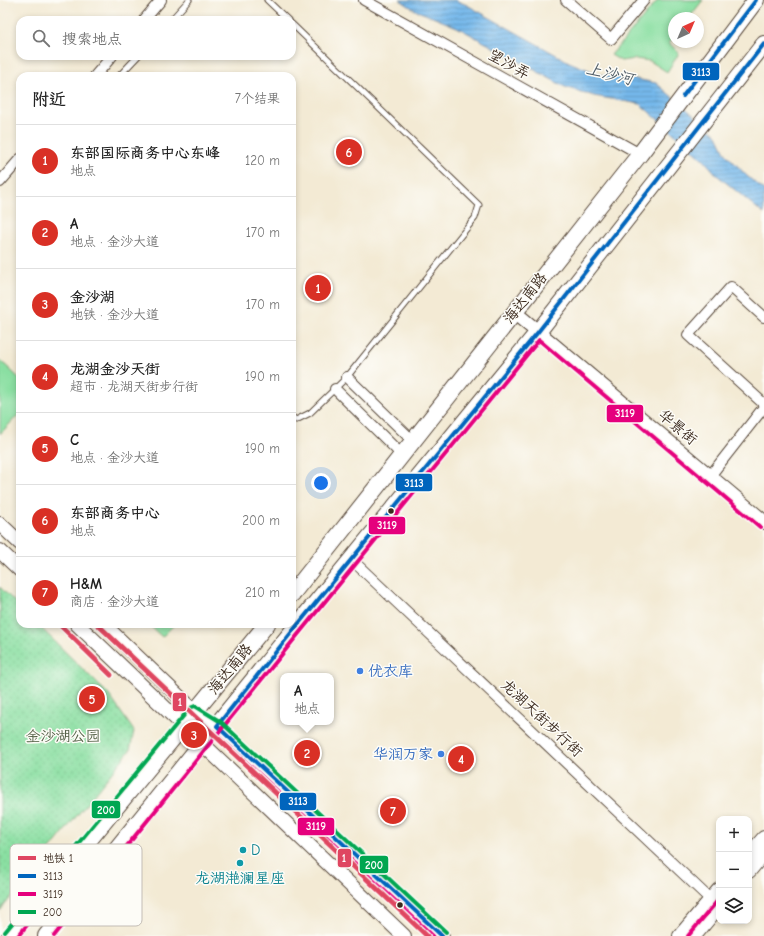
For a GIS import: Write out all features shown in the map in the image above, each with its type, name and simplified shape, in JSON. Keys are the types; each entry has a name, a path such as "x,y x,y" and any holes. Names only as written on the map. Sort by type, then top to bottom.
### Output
{"main road":[{"name":"海达南路","path":"296,589 640,154 756,0"},
{"name":"海达南路","path":"296,628 538,332 764,44"},
{"name":"华景街","path":"514,312 764,522"},
{"path":"0,524 16,539"},
{"path":"0,551 16,566"},
{"path":"81,628 404,936"},
{"path":"107,628 195,712 217,726 442,936"},
{"name":"海达南路","path":"86,844 264,628"},
{"name":"海达南路","path":"121,844 296,628"},
{"path":"752,852 764,838"},
{"path":"752,868 764,854"},
{"path":"680,936 716,899"},
{"path":"694,936 716,899"},
{"name":"海达南路","path":"10,936 18,926"},
{"name":"海达南路","path":"46,936 54,926"}],"street":[{"path":"147,16 161,0"},
{"name":"望沙弄","path":"364,0 640,154"},
{"path":"566,0 611,39 640,1"},
{"path":"98,72 108,60"},
{"path":"0,182 16,164"},
{"path":"764,317 731,287 688,335 764,404"},
{"path":"347,377 413,441"},
{"path":"335,389 402,455"},
{"path":"710,476 764,407"},
{"name":"龙湖天街步行街","path":"351,559 716,899"}],"lane":[{"path":"175,16 189,0"},
{"path":"267,0 284,16"},
{"path":"296,28 478,205 475,218 347,377 310,413 296,420"},
{"path":"124,72 134,60"}],"green space":[{"path":"658,0 703,0 694,12 668,12 668,48 674,48 679,53 667,72 650,61 635,59 621,61 611,55"},
{"path":"0,360 16,375 16,417 0,434"},
{"name":"金沙湖公园","path":"0,587 16,603 16,628 41,628 109,695 134,731 130,750 54,844 10,844 10,899 0,911"},
{"path":"152,628 171,628 162,637"}],"water":[{"path":"400,0 455,0 467,5 569,62 601,75 656,83 717,135 726,154 747,176 764,190 764,214 718,176 703,159 640,104 594,96 565,87 457,27 415,10"}],"metro line":[{"name":"1","path":"63,628 111,675"},
{"name":"1","path":"101,628 427,936"}],"transit line":[{"name":"3113","path":"683,96 756,0"},
{"name":"3113","path":"296,627 538,332 764,44"},
{"name":"3119","path":"128,844 539,340 760,527"},
{"name":"3113","path":"295,628 217,726 442,936"},
{"name":"200","path":"78,844 190,708 195,706 221,722 446,932"},
{"name":"3119","path":"196,720 213,731 433,936"},
{"name":"3119","path":"688,936 716,903"},
{"name":"200","path":"5,932 10,926"},
{"name":"3119","path":"18,936 26,926"},
{"name":"3119","path":"54,936 62,926"}],"place":[{"name":"东部商务中心","path":"349,152"},
{"name":"东部国际商务中心东峰","path":"318,288"},
{"name":"优衣库","path":"360,671"},
{"name":"C","path":"92,699"},
{"name":"金沙湖","path":"194,735"},
{"name":"A","path":"307,753"},
{"name":"华润万家","path":"441,754"},
{"name":"龙湖金沙天街","path":"461,759"},
{"name":"H&M","path":"393,811"},
{"name":"D","path":"243,850"},
{"name":"龙湖滟澜星座","path":"240,863"}],"water label":[{"name":"上沙河","path":"610,73"}]}
